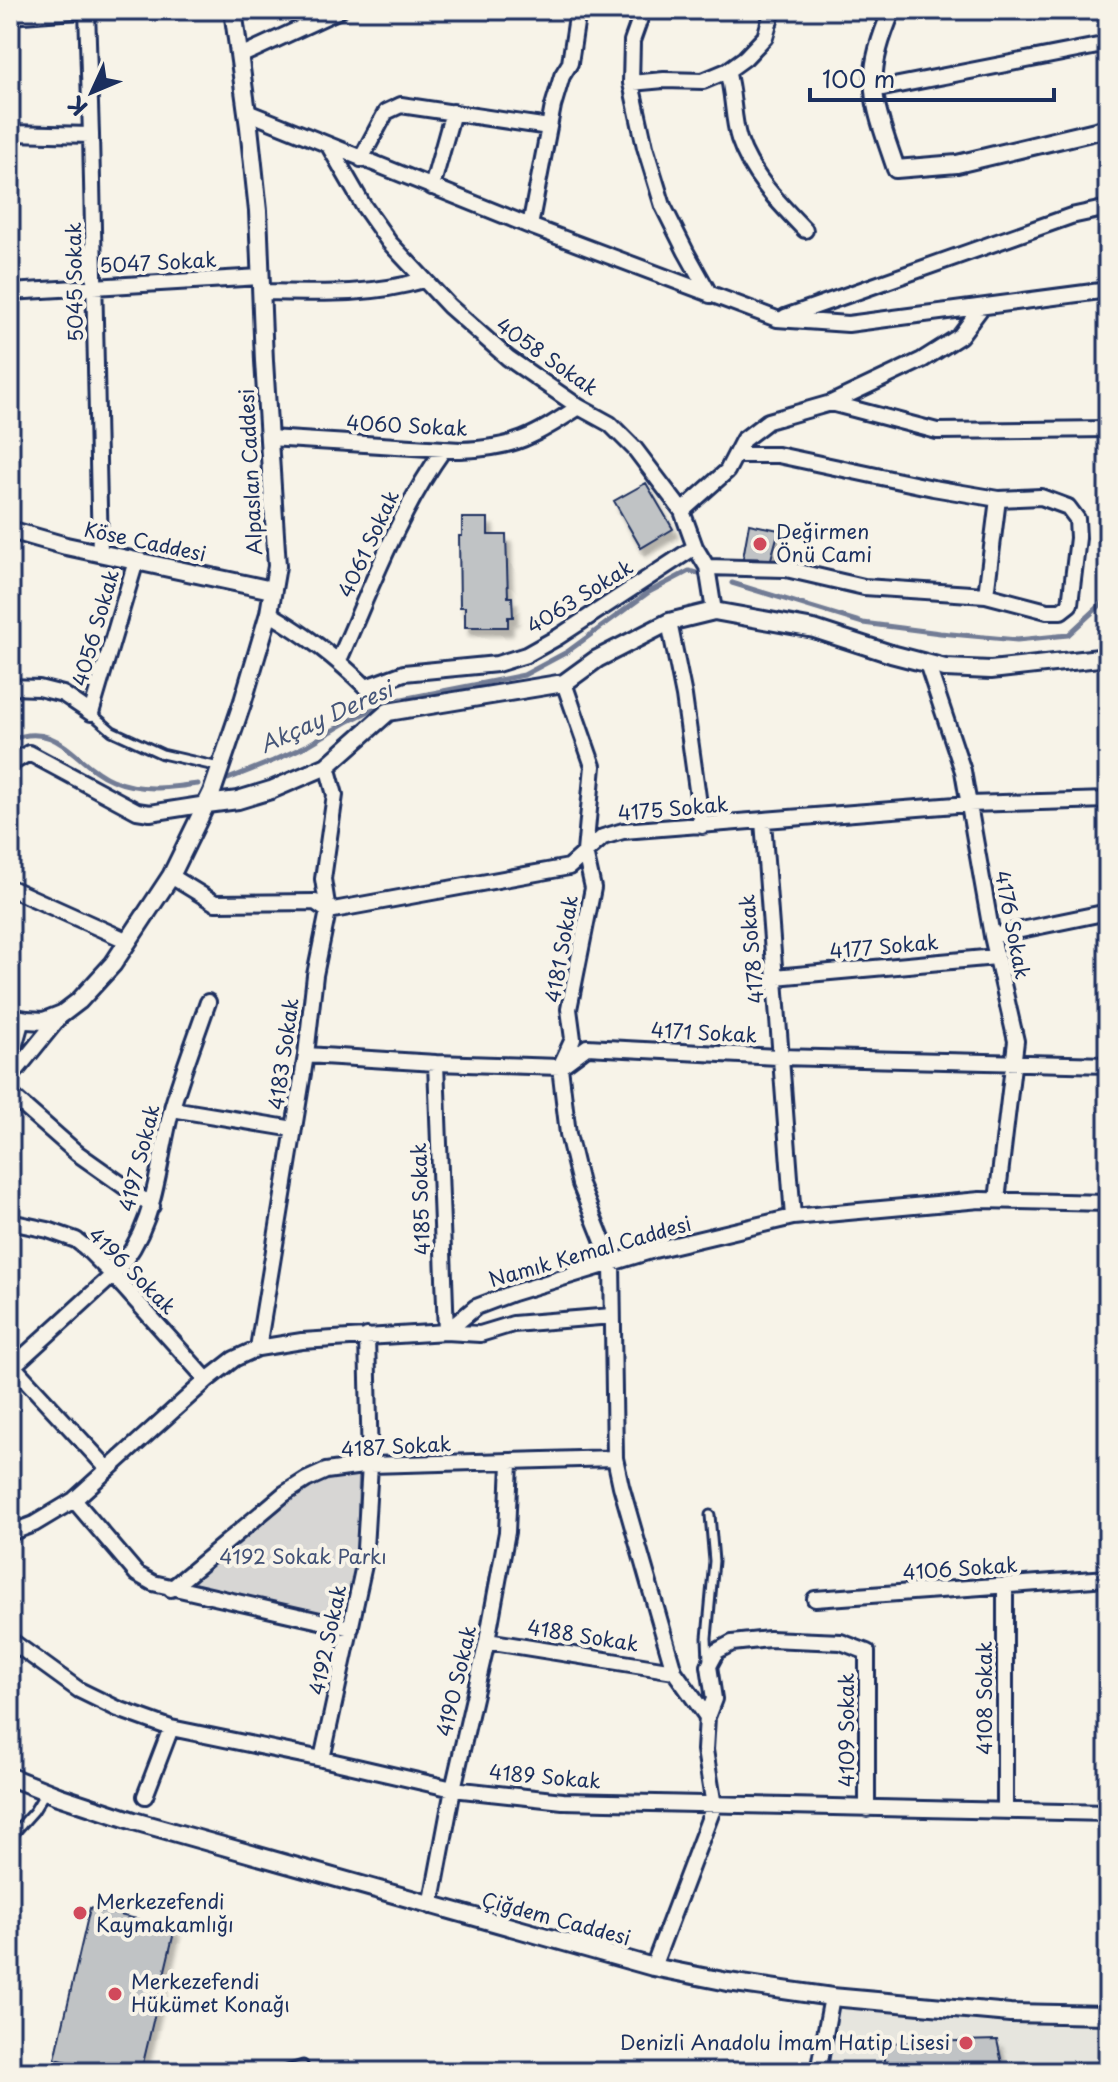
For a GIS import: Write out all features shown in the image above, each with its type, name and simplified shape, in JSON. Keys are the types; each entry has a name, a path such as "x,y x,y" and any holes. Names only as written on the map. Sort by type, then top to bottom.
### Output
{"street":[{"path":"10,16 87,10"},
{"name":"5045 Sokak","path":"87,10 100,553"},
{"name":"Alpaslan Caddesi","path":"62,1014 79,1001 113,964 171,876 207,804 221,768 269,613 277,566 258,211 233,10"},
{"path":"240,56 340,10"},
{"path":"530,226 549,127 562,76 570,63 578,10"},
{"path":"643,10 632,41 631,83 645,147 663,206 710,295"},
{"path":"631,83 703,81 727,71 765,37 773,10"},
{"path":"895,11 877,51 873,90 896,169 957,164 1108,128"},
{"path":"873,90 1108,44"},
{"path":"727,71 732,85 739,139 753,168 805,230"},
{"path":"361,159 386,112 401,105 549,127"},
{"path":"247,112 530,226 777,319 848,324 1108,290"},
{"path":"432,187 453,112"},
{"path":"10,133 91,135"},
{"name":"4058 Sokak","path":"329,146 363,205 389,242 423,280 486,341 532,376 610,424 642,458 682,511 695,547 707,567 714,611"},
{"path":"777,319 1071,216 1108,208"},
{"name":"5047 Sokak","path":"10,292 261,284 317,293 397,288 423,280"},
{"path":"682,511 727,471 743,440 768,421 831,403 922,360 960,336 981,308"},
{"path":"831,403 937,431 1108,429"},
{"name":"4060 Sokak","path":"269,438 460,450 490,449 521,441 579,407"},
{"name":"4061 Sokak","path":"339,660 405,510 444,449"},
{"path":"707,567 786,569 864,587 986,595 1047,611 1061,611 1070,604 1078,538 1077,519 1068,507 1041,497 998,499 933,488 778,455 736,455"},
{"path":"986,595 998,499"},
{"name":"Köse Caddesi","path":"10,530 272,590"},
{"name":"4063 Sokak","path":"269,613 339,660 366,687 404,673 497,664 526,655 695,547"},
{"name":"4056 Sokak","path":"10,687 39,688 63,694 91,713 136,561"},
{"path":"10,764 29,753 137,811 150,813 238,800 271,790 327,766 388,712 564,683 597,659 669,622 714,611 814,629 945,668 991,670 1108,657"},
{"path":"669,622 684,696 702,826"},
{"name":"4176 Sokak","path":"927,663 963,771 996,957 1016,1041 997,1200"},
{"name":"4181 Sokak","path":"564,683 593,766 585,852 593,888 569,1009 573,1039 560,1067 568,1134 580,1184 612,1264 615,1458 630,1522 674,1671 707,1717"},
{"name":"4183 Sokak","path":"258,1348 306,1055 315,975 328,911 323,879 335,795 327,766"},
{"name":"4175 Sokak","path":"171,876 215,903 315,902 328,911 569,867 603,837 623,831 969,804 1108,800"},
{"name":"4178 Sokak","path":"763,821 793,1217"},
{"path":"10,888 128,941"},
{"path":"992,936 1108,912"},
{"name":"4177 Sokak","path":"775,977 996,957"},
{"name":"4197 Sokak","path":"11,1367 113,1275 128,1259 141,1235 152,1206 172,1109 208,1002"},
{"path":"10,1061 16,1018 44,1021 62,1014"},
{"path":"10,1078 62,1014"},
{"name":"4171 Sokak","path":"560,1067 587,1047 779,1057 1108,1065"},
{"path":"306,1055 560,1067"},
{"name":"4185 Sokak","path":"436,1063 446,1332"},
{"path":"10,1094 77,1153 152,1206"},
{"path":"172,1109 294,1129"},
{"name":"Namık Kemal Caddesi","path":"446,1332 476,1307 513,1293 654,1250 793,1217 980,1200 1108,1203"},
{"name":"4196 Sokak","path":"10,1222 76,1240 113,1275 207,1380"},
{"path":"10,1533 34,1524 74,1500 207,1380 234,1359 258,1348 367,1336 446,1332 480,1334 513,1324 612,1316"},
{"name":"4192 Sokak","path":"322,1759 364,1565 370,1465 367,1336"},
{"path":"11,1367 108,1469"},
{"name":"4187 Sokak","path":"171,1589 284,1494 326,1471 370,1465 615,1458"},
{"name":"4190 Sokak","path":"431,1906 507,1532 510,1463"},
{"path":"74,1500 137,1574 153,1583 351,1628"},
{"name":"4106 Sokak","path":"815,1599 1108,1578"},
{"name":"4108 Sokak","path":"1005,1586 1005,1811"},
{"name":"4109 Sokak","path":"709,1666 717,1651 732,1643 769,1639 841,1642 867,1652 867,1809"},
{"name":"4189 Sokak","path":"10,1640 79,1690 118,1709 171,1728 453,1789 563,1801 1108,1813"},
{"name":"4188 Sokak","path":"487,1641 674,1671"},
{"path":"653,1967 714,1806 705,1750 707,1717 714,1699 709,1666"},
{"path":"145,1796 171,1728"},
{"name":"Çiğdem Caddesi","path":"10,1777 148,1825 653,1967 832,1997 1010,2013 1108,2015"},
{"path":"818,2072 832,1997"}],"lane":[{"path":"91,713 112,731 162,754 221,768"},
{"path":"709,1666 707,1638 714,1561 710,1515"},
{"path":"10,1838 34,1811 46,1791"},
{"path":"267,2072 303,2065"},
{"path":"204,2072 237,2072"}],"shaded area":[{"name":"Denizli Anadolu İmam Hatip Lisesi","path":"832,1997 1108,2014 1108,2072 818,2072"}],"green space":[{"name":"4192 Sokak Parkı","path":"354,1474 359,1477 357,1562 346,1612 337,1618 197,1588 192,1582 294,1497 327,1477"}],"building":[{"path":"646,483 673,529 641,548 614,501"},
{"path":"462,518 488,518 488,535 506,535 508,597 512,597 513,617 508,617 508,627 465,627 465,607 460,607 459,536 462,536"},
{"name":"Değirmen Önü Cami","path":"749,524 779,530 771,559 743,558"},
{"name":"Merkezefendi Hükümet Konağı","path":"90,1908 175,1928 141,2072 112,2072 55,2059"},
{"path":"997,2040 1003,2068 925,2065 925,2072 884,2072 884,2043"}],"waterway":[{"name":"Akçay Deresi","path":"228,779 308,745 387,702 524,675 567,652 649,592 689,571 696,573"},
{"name":"Akçay Deresi","path":"732,583 863,623 1017,640 1068,635 1108,598"},
{"name":"Akçay Deresi","path":"10,740 27,735 54,739 99,773 123,784 155,788 198,784"}],"place":[{"name":"Değirmen Önü Cami","path":"760,544"},
{"name":"Merkezefendi Kaymakamlığı","path":"80,1913"},
{"name":"Merkezefendi Hükümet Konağı","path":"115,1994"},
{"name":"Denizli Anadolu İmam Hatip Lisesi","path":"966,2043"}]}
